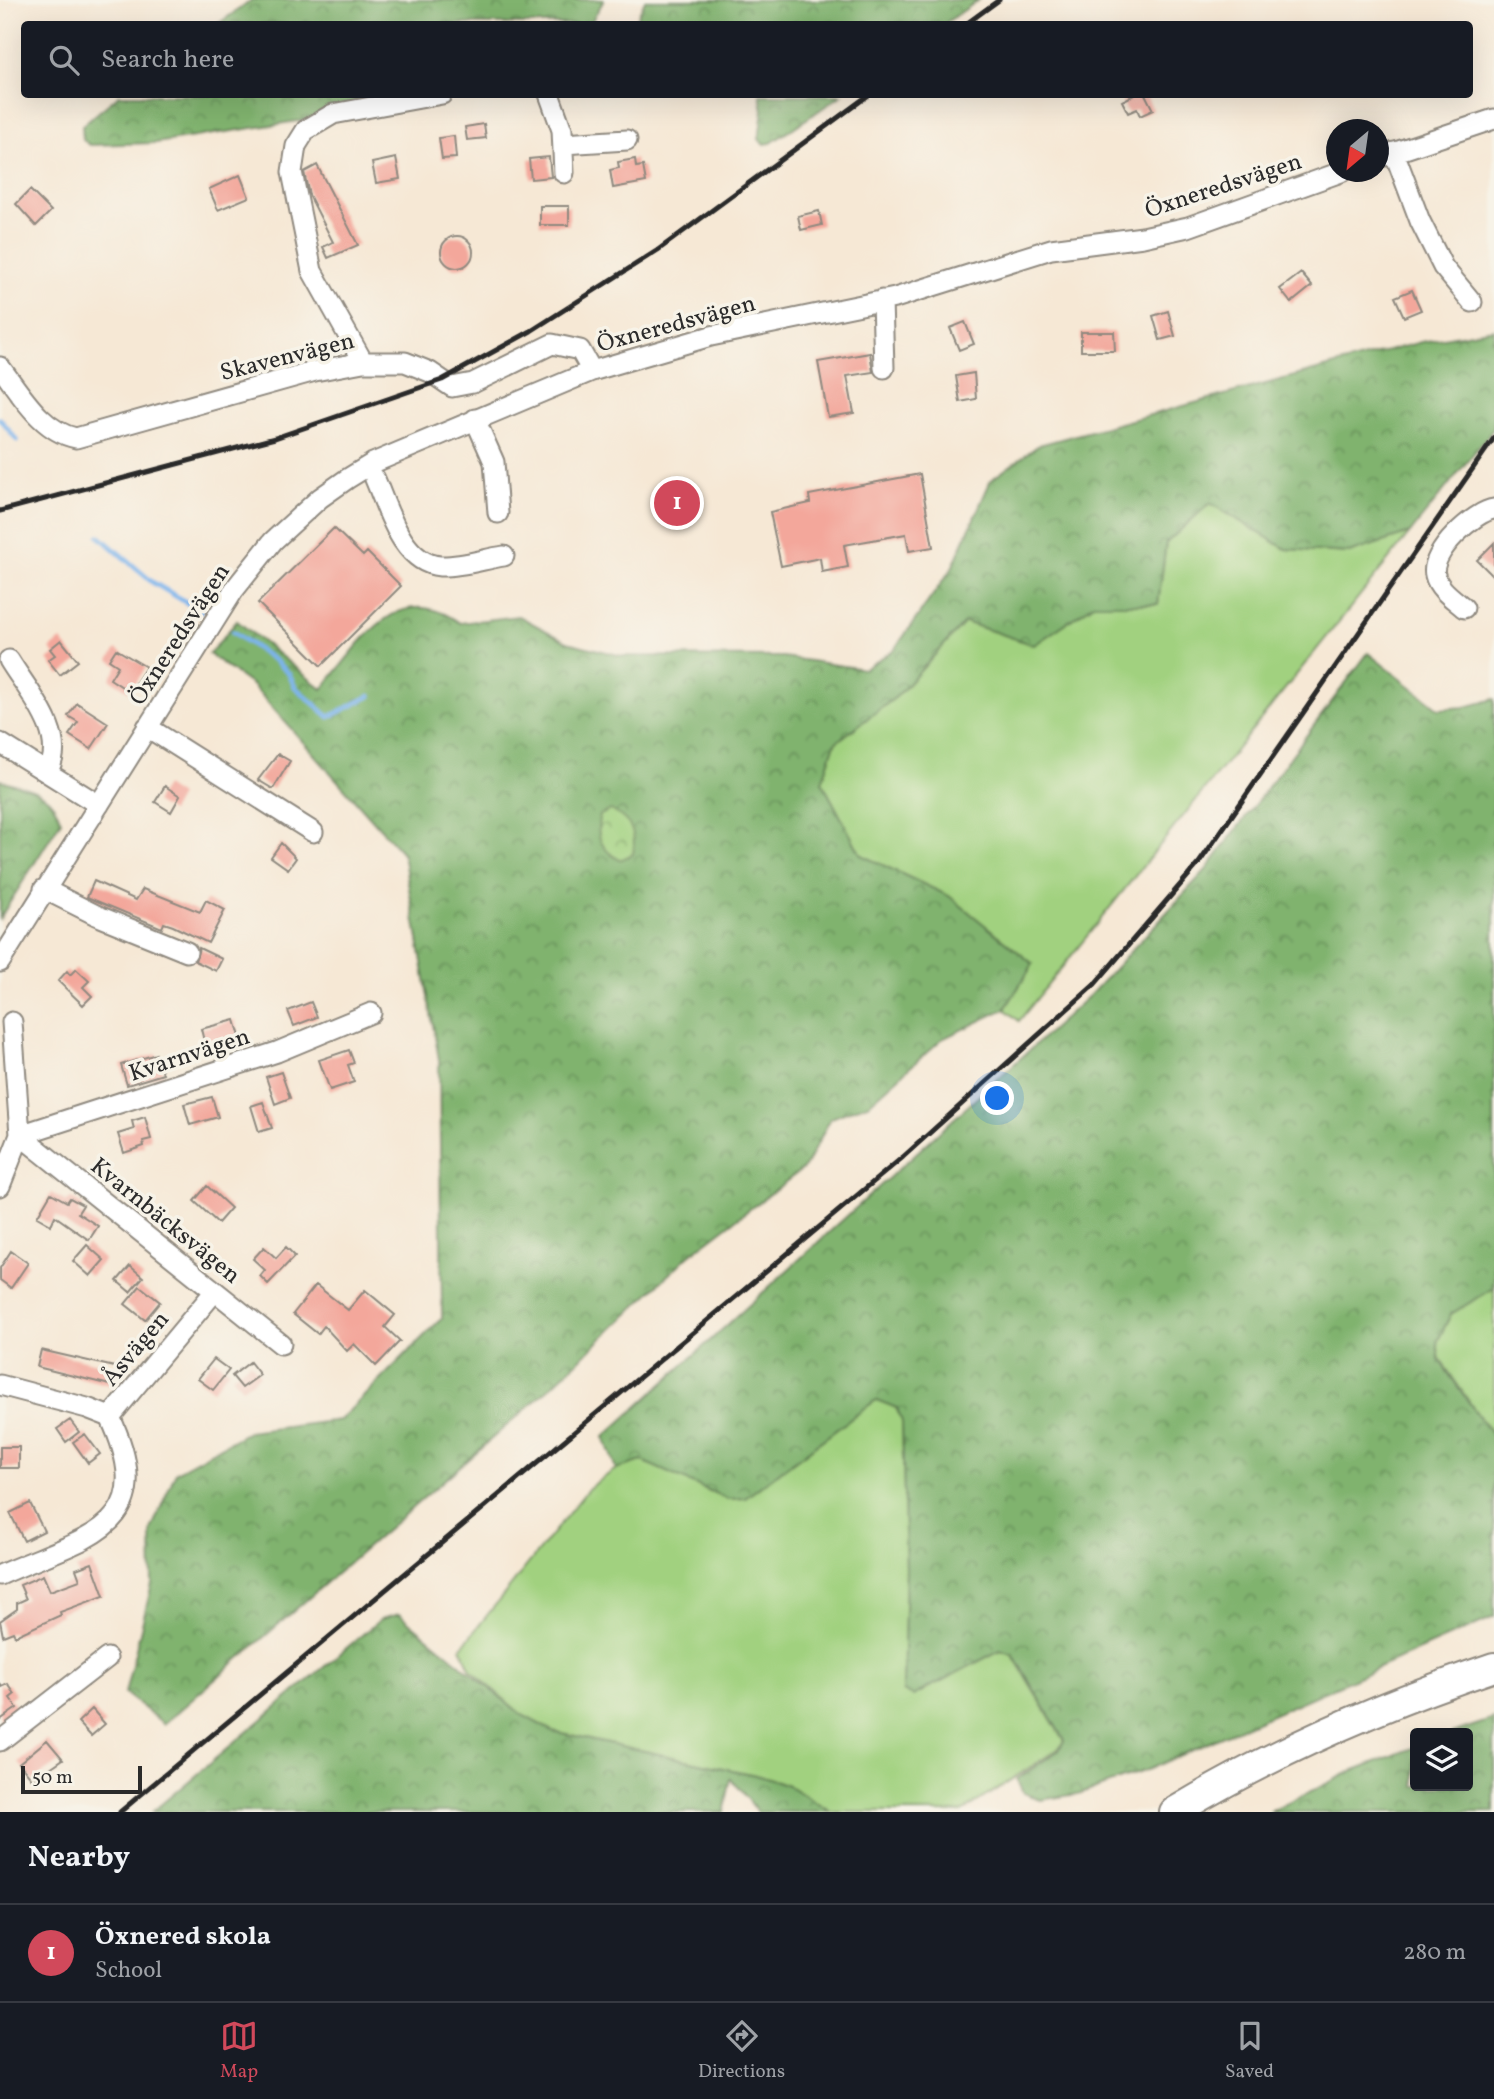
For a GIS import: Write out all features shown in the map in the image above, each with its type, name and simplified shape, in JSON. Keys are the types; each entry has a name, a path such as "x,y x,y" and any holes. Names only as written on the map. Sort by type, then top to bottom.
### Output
{"highway":[{"path":"1174,1812 1317,1738 1494,1667"},
{"path":"1206,1812 1387,1723 1494,1683"}],"street":[{"path":"363,362 312,271 292,172 296,146 306,130 333,114 420,98"},
{"path":"551,98 558,114 564,173"},
{"path":"1389,154 1494,119"},
{"path":"563,144 627,140"},
{"path":"1389,161 1443,267 1472,302"},
{"name":"Öxneredsvägen","path":"0,962 234,590 273,541 298,518 320,498 373,463 592,371 641,354 711,336 882,300 1051,249 1143,237 1188,227 1326,177"},
{"path":"882,300 884,368"},
{"name":"Skavenvägen","path":"0,367 49,426 61,435 76,438 315,371 363,362 405,362 430,372 452,387 460,387 552,344 580,350 592,371"},
{"path":"475,419 494,462 498,513"},
{"path":"375,479 413,555 426,563 441,566 504,556"},
{"path":"1464,608 1441,587 1434,573 1436,558 1465,526 1486,510 1494,509"},
{"path":"9,660 52,735 55,756 47,772"},
{"name":"Öxneredsvägen","path":"147,727 313,832"},
{"path":"0,743 99,805"},
{"path":"0,759 16,762 27,760"},
{"path":"44,889 96,915 187,952"},
{"name":"Kvarnvägen","path":"20,1135 277,1052 371,1013"},
{"path":"0,1186 20,1135 12,1022"},
{"name":"Kvarnbäcksvägen","path":"20,1135 281,1344"},
{"name":"Åsvägen","path":"0,1575 99,1530 122,1509 126,1500 127,1475 120,1439 110,1417 215,1291"},
{"path":"0,1385 110,1417"},
{"path":"0,1741 107,1658"}],"green space":[{"path":"252,0 604,0 592,21 222,21"},
{"path":"645,0 979,0 948,21 635,21"},
{"path":"115,98 385,98 331,108 304,120 156,143 90,145 83,140 82,126"},
{"path":"761,98 838,98 771,143 763,144 759,139 763,110"},
{"path":"1494,329 1494,428 1410,533 1349,553 1286,549 1210,503 1166,543 1158,604 1094,604 1034,645 965,622 897,696 835,743 822,782 861,855 949,896 1033,964 1005,1009 942,1039 870,1103 831,1118 805,1167 688,1256 551,1387 164,1724 125,1693 152,1584 151,1530 176,1472 248,1432 340,1420 442,1318 439,1059 403,854 253,686 209,654 237,621 322,689 366,636 382,622 398,612 417,608 437,611 460,623 519,616 567,642 622,656 783,657 864,669 894,650 952,568 991,480 1039,445 1421,342"},
{"path":"1210,503 1286,549 1349,553 1410,533 1019,1021 1005,1009 1033,964 949,896 861,855 822,782 835,743 897,696 965,622 1034,645 1094,604 1158,604 1166,543"},
{"path":"1368,653 1439,709 1465,707 1494,699 1494,1288 1451,1314 1437,1342 1439,1360 1494,1438 1494,1617 1149,1769 1078,1794 1040,1800 1023,1793 1017,1779 1059,1750 1064,1740 1013,1654 1000,1650 913,1696 903,1691 906,1568 902,1422 897,1408 876,1400 745,1498 728,1499 642,1461 616,1469 604,1437 1090,995 1206,870"},
{"path":"0,780 38,792 51,803 61,821 0,918"},
{"path":"611,810 623,818 633,833 633,854 620,860 608,852 599,836 600,815"},
{"path":"1494,1288 1494,1438 1440,1359 1437,1342 1451,1314"},
{"path":"877,1399 896,1408 902,1421 906,1569 903,1691 913,1696 1000,1650 1012,1654 1064,1741 1058,1749 962,1812 832,1812 789,1786 760,1776 552,1731 522,1715 471,1670 461,1648 589,1488 616,1469 642,1461 728,1499 745,1498"},
{"path":"399,1614 522,1715 552,1731 760,1776 789,1786 831,1812 758,1812 731,1778 724,1812 152,1812 381,1619"},
{"path":"1494,1719 1494,1812 1270,1812 1352,1771 1410,1749 1410,1791 1473,1791 1473,1728 1467,1728"}],"building":[{"path":"1128,98 1147,98 1153,110 1140,116 1137,109 1128,113 1122,101"},
{"path":"484,124 486,138 467,140 465,127"},
{"path":"454,136 456,158 442,159 439,138"},
{"path":"549,157 551,177 531,179 529,159"},
{"path":"396,158 400,179 376,183 372,163"},
{"path":"635,159 636,167 643,166 646,182 613,188 610,170 619,168 618,162"},
{"path":"317,165 358,245 328,258 323,247 333,242 309,195 304,172"},
{"path":"240,175 249,197 218,210 209,189"},
{"path":"30,190 51,211 36,226 16,204"},
{"path":"540,206 569,206 569,225 540,225"},
{"path":"819,211 822,225 801,230 798,216"},
{"path":"457,236 469,240 473,252 469,264 457,268 445,264 441,252 445,240"},
{"path":"1301,273 1312,286 1291,303 1280,289"},
{"path":"1412,290 1421,310 1404,317 1395,297"},
{"path":"1168,311 1175,336 1160,340 1153,316"},
{"path":"965,322 974,344 959,350 950,328"},
{"path":"1081,332 1114,332 1115,351 1081,351"},
{"path":"870,353 873,372 847,376 854,413 828,417 818,362"},
{"path":"974,373 976,399 960,402 956,376"},
{"path":"920,474 933,547 909,551 906,534 844,545 848,567 822,572 820,558 781,566 770,512 810,503 809,495"},
{"path":"334,528 363,556 367,552 401,586 321,666 258,603"},
{"path":"1494,543 1494,577 1477,560"},
{"path":"61,640 78,661 60,675 48,660 55,655 50,649"},
{"path":"116,649 146,667 130,692 110,679 118,666 109,660"},
{"path":"77,703 108,723 91,749 69,735 78,722 68,716"},
{"path":"278,754 290,761 273,789 258,780"},
{"path":"165,786 180,796 171,812 155,802"},
{"path":"281,843 296,858 288,869 271,857"},
{"path":"94,881 136,900 143,889 200,912 206,900 225,910 208,943 173,926 164,923 162,928 87,897"},
{"path":"199,948 222,959 216,971 195,961"},
{"path":"76,969 89,981 83,987 92,996 83,1005 58,981 67,971 70,975"},
{"path":"311,1002 317,1017 294,1026 288,1011"},
{"path":"235,1020 242,1043 207,1053 201,1029"},
{"path":"349,1050 354,1063 348,1065 354,1082 330,1090 319,1060"},
{"path":"156,1054 163,1074 127,1085 121,1065"},
{"path":"281,1072 290,1098 275,1104 266,1077"},
{"path":"212,1097 218,1117 190,1125 184,1104"},
{"path":"263,1102 272,1128 259,1132 251,1106"},
{"path":"145,1117 151,1139 143,1141 144,1146 124,1153 118,1134 134,1129 132,1121"},
{"path":"207,1186 231,1208 218,1223 194,1201"},
{"path":"51,1193 67,1202 70,1198 83,1205 78,1213 98,1226 89,1240 55,1216 51,1225 37,1217"},
{"path":"87,1245 104,1260 90,1276 73,1261"},
{"path":"264,1247 276,1258 286,1247 295,1256 268,1284 260,1276 265,1270 253,1259"},
{"path":"11,1251 28,1263 11,1288 0,1280 0,1268"},
{"path":"130,1266 143,1277 130,1292 117,1281"},
{"path":"316,1285 348,1310 365,1290 395,1315 385,1327 400,1341 376,1366 354,1344 347,1351 324,1326 318,1334 293,1314"},
{"path":"140,1286 160,1302 145,1320 125,1304"},
{"path":"41,1350 119,1368 114,1386 37,1367"},
{"path":"214,1359 229,1370 213,1390 198,1379"},
{"path":"250,1362 260,1375 242,1388 232,1376"},
{"path":"70,1420 79,1432 66,1442 57,1429"},
{"path":"85,1434 100,1454 88,1463 73,1442"},
{"path":"0,1447 19,1447 19,1468 0,1468"},
{"path":"30,1503 44,1531 24,1541 10,1513"},
{"path":"92,1563 104,1596 60,1612 61,1615 15,1636 13,1632 3,1636 0,1621 17,1609 17,1603 26,1599 20,1585 43,1575 50,1591 80,1580 76,1569"},
{"path":"0,1684 2,1687 8,1684 15,1694 10,1698 17,1708 0,1720"},
{"path":"92,1709 105,1724 91,1736 78,1722"},
{"path":"47,1740 63,1759 33,1780 19,1763"}],"waterway":[{"path":"0,419 17,440"},
{"path":"99,536 152,582 201,611"},
{"path":"233,632 275,661 289,674 295,687 329,717 370,696"}],"railway":[{"path":"970,21 999,0"},
{"path":"0,511 275,438 442,380 531,331 658,250 865,98"},
{"path":"120,1812 903,1157 1094,985 1199,863 1494,438"}],"place":[{"name":"Öxnered skola","path":"677,503"}]}
